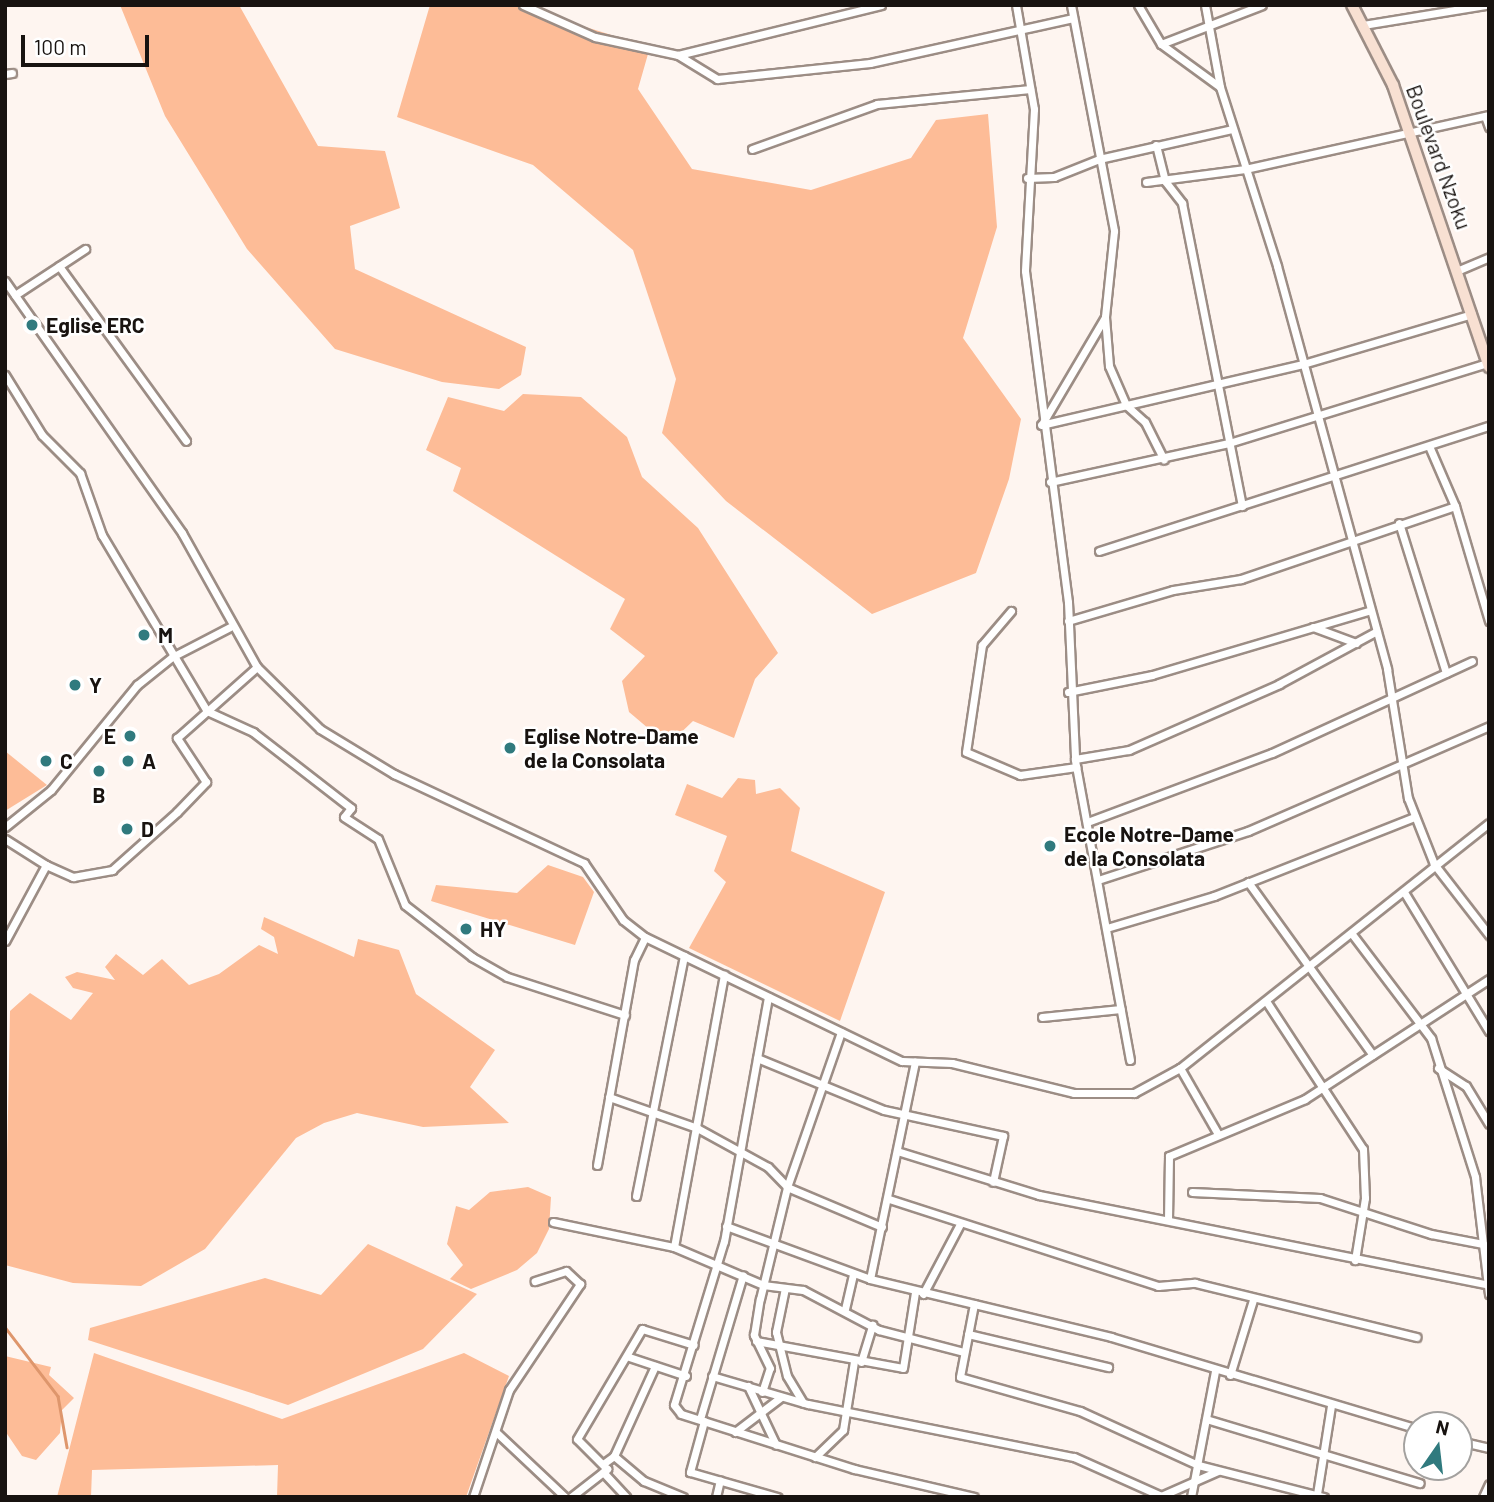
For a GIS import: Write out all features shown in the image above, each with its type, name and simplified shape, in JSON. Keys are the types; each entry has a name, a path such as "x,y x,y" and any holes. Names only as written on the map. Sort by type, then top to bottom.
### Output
{"street":[{"path":"523,5 595,37 678,55 718,79 769,77 1021,33 1073,18"},
{"path":"678,55 881,5"},
{"path":"1016,5 1030,89 1025,271 1041,425 1069,621 1068,692 1075,763 1090,821 1110,927 1130,1060"},
{"path":"1071,5 1114,231 1105,317 1109,366 1126,405 1144,422 1164,460"},
{"path":"1138,5 1161,44 1220,87"},
{"path":"1205,5 1207,29 1220,87 1303,364 1377,631 1415,817 1434,864 1489,935"},
{"path":"1161,44 1207,29 1262,5"},
{"name":"Boulevard Nzoku","path":"1352,5 1410,131 1459,270 1488,365"},
{"path":"1363,25 1485,5"},
{"path":"752,149 877,104 1030,89"},
{"path":"1146,182 1244,169 1487,115 1489,127"},
{"path":"1027,178 1054,177 1099,159 1232,129"},
{"path":"1156,145 1166,181 1182,203 1242,506"},
{"path":"15,295 85,249"},
{"path":"1459,270 1489,257"},
{"path":"59,266 186,441"},
{"path":"5,281 182,533 230,627 257,667 320,729 383,768 584,863 624,920 645,937 841,1032 915,1062 952,1063 1074,1093 1134,1093 1180,1068 1352,934 1434,864 1488,827"},
{"path":"1041,425 1303,364 1472,314"},
{"path":"1041,425 1105,317"},
{"path":"1050,482 1164,460 1229,443 1488,365"},
{"path":"5,375 42,435 80,473 102,535 172,657 207,711 253,732 351,808 344,817 378,839 405,905 472,957 507,977 625,1015"},
{"path":"1099,551 1489,426"},
{"path":"1429,446 1455,506 1489,621"},
{"path":"1069,621 1173,590 1241,579 1351,538 1455,506"},
{"path":"1399,523 1446,673"},
{"path":"1068,692 1152,675 1371,610"},
{"path":"1011,611 982,645 966,752 1020,775 1129,750 1377,631"},
{"path":"1312,626 1356,643"},
{"path":"5,827 51,790 137,684 172,657 230,627"},
{"path":"1090,821 1272,753 1472,662"},
{"path":"5,839 46,865 73,877 112,870 206,782 177,738 257,667"},
{"path":"1101,879 1248,831 1489,726"},
{"path":"1110,927 1248,882 1415,817"},
{"path":"5,941 46,865"},
{"path":"1248,882 1373,1055"},
{"path":"1404,892 1489,1031"},
{"path":"1352,934 1422,1024 1475,1177 1489,1294"},
{"path":"597,1166 634,960 645,937"},
{"path":"636,1196 684,956"},
{"path":"674,1247 724,975"},
{"path":"1168,1220 1169,1156 1325,1086 1469,995 1489,979"},
{"path":"768,996 718,1263 686,1376 674,1405 702,1420 815,1457 974,1497"},
{"path":"1266,1001 1325,1086 1363,1149 1364,1210 1355,1260"},
{"path":"1042,1017 1121,1009"},
{"path":"762,1392 770,1368 756,1341 763,1285 787,1187 841,1032"},
{"path":"757,1058 907,1114 1003,1136 993,1182"},
{"path":"870,1279 907,1114 915,1062"},
{"path":"1180,1068 1219,1134"},
{"path":"1438,1068 1465,1086 1489,1124"},
{"path":"609,1097 697,1128 739,1151 787,1187 882,1227"},
{"path":"897,1151 993,1182 1355,1260 1488,1284"},
{"path":"1192,1192 1320,1198 1364,1210 1431,1234 1483,1244"},
{"path":"889,1199 1158,1286 1195,1283 1252,1300 1417,1337"},
{"path":"553,1222 674,1247 718,1263 763,1285 785,1288 845,1309 872,1325 964,1352"},
{"path":"756,1341 779,1342 858,1361 903,1368 906,1335 919,1293 960,1224"},
{"path":"726,1226 772,1247 853,1274 919,1293 974,1304 1403,1425"},
{"path":"473,1497 497,1433 509,1390 580,1284 566,1271 535,1281"},
{"path":"845,1309 853,1274"},
{"path":"743,1275 712,1376 690,1472 777,1497"},
{"path":"785,1288 779,1342 803,1403"},
{"path":"1230,1375 1252,1300"},
{"path":"974,1304 960,1377 1080,1411 1198,1465 1321,1496 1323,1452 1331,1406"},
{"path":"815,1457 843,1430 858,1361 872,1325"},
{"path":"626,1497 577,1439 629,1357 642,1329 694,1345"},
{"path":"968,1334 1108,1367"},
{"path":"629,1357 686,1376"},
{"path":"571,1497 614,1456 655,1366"},
{"path":"1191,1497 1215,1371"},
{"path":"712,1376 803,1403 1074,1457 1162,1496"},
{"path":"748,1385 776,1445"},
{"path":"735,1432 760,1410 781,1397"},
{"path":"1206,1419 1420,1483"},
{"path":"497,1433 565,1497"},
{"path":"614,1456 644,1481 683,1497"},
{"path":"1156,1497 1219,1471"},
{"path":"716,1497 720,1480"},
{"path":"1483,1497 1489,1484"}],"shaded area":[{"path":"120,5 239,5 318,146 385,151 400,208 350,226 355,269 526,347 521,375 499,389 442,382 335,349 247,249 165,116"},
{"path":"430,5 515,5 650,47 638,89 692,169 811,190 911,158 936,120 988,114 997,227 963,338 1021,419 1009,479 976,573 872,614 726,501 662,433 676,379 633,250 533,165 397,117"},
{"path":"523,394 581,397 627,437 642,477 698,528 778,653 755,679 734,738 693,721 668,745 629,712 622,681 645,656 610,629 625,599 453,491 461,468 426,450 448,397 504,411"},
{"path":"5,751 47,785 5,811"},
{"path":"738,778 755,780 756,794 780,788 800,808 791,851 885,892 840,1021 689,948 726,882 714,871 727,836 675,815 687,784 722,798"},
{"path":"548,865 583,877 594,892 575,945 431,901 436,885 517,893"},
{"path":"264,917 354,957 358,939 399,950 416,994 495,1050 470,1087 509,1123 423,1127 357,1113 324,1123 296,1138 205,1249 141,1286 73,1283 5,1265 10,1011 30,993 71,1020 93,993 73,988 65,977 77,972 115,980 105,967 116,954 143,975 162,959 189,985 219,974 259,945 278,954 274,937 261,929"},
{"path":"528,1187 551,1197 549,1229 537,1253 517,1270 471,1289 450,1279 463,1265 447,1244 456,1206 469,1210 490,1192"},
{"path":"368,1244 477,1294 423,1349 288,1405 88,1340 90,1328 265,1278 321,1295"},
{"path":"94,1353 282,1419 464,1353 509,1376 466,1497 277,1497 278,1465 92,1470 91,1497 57,1497"},
{"path":"5,1356 51,1367 49,1375 74,1398 62,1410 60,1433 36,1460 22,1456 5,1431"}],"waterway":[{"path":"5,1327 58,1396 67,1447"}],"place":[{"name":"Eglise ERC","path":"32,325"},
{"name":"M","path":"144,635"},
{"name":"Y","path":"75,685"},
{"name":"E","path":"130,736"},
{"name":"Eglise Notre-Dame de la Consolata","path":"510,748"},
{"name":"C","path":"46,761"},
{"name":"A","path":"128,761"},
{"name":"B","path":"99,771"},
{"name":"D","path":"127,829"},
{"name":"Ecole Notre-Dame de la Consolata","path":"1050,846"},
{"name":"HY","path":"466,929"}]}
